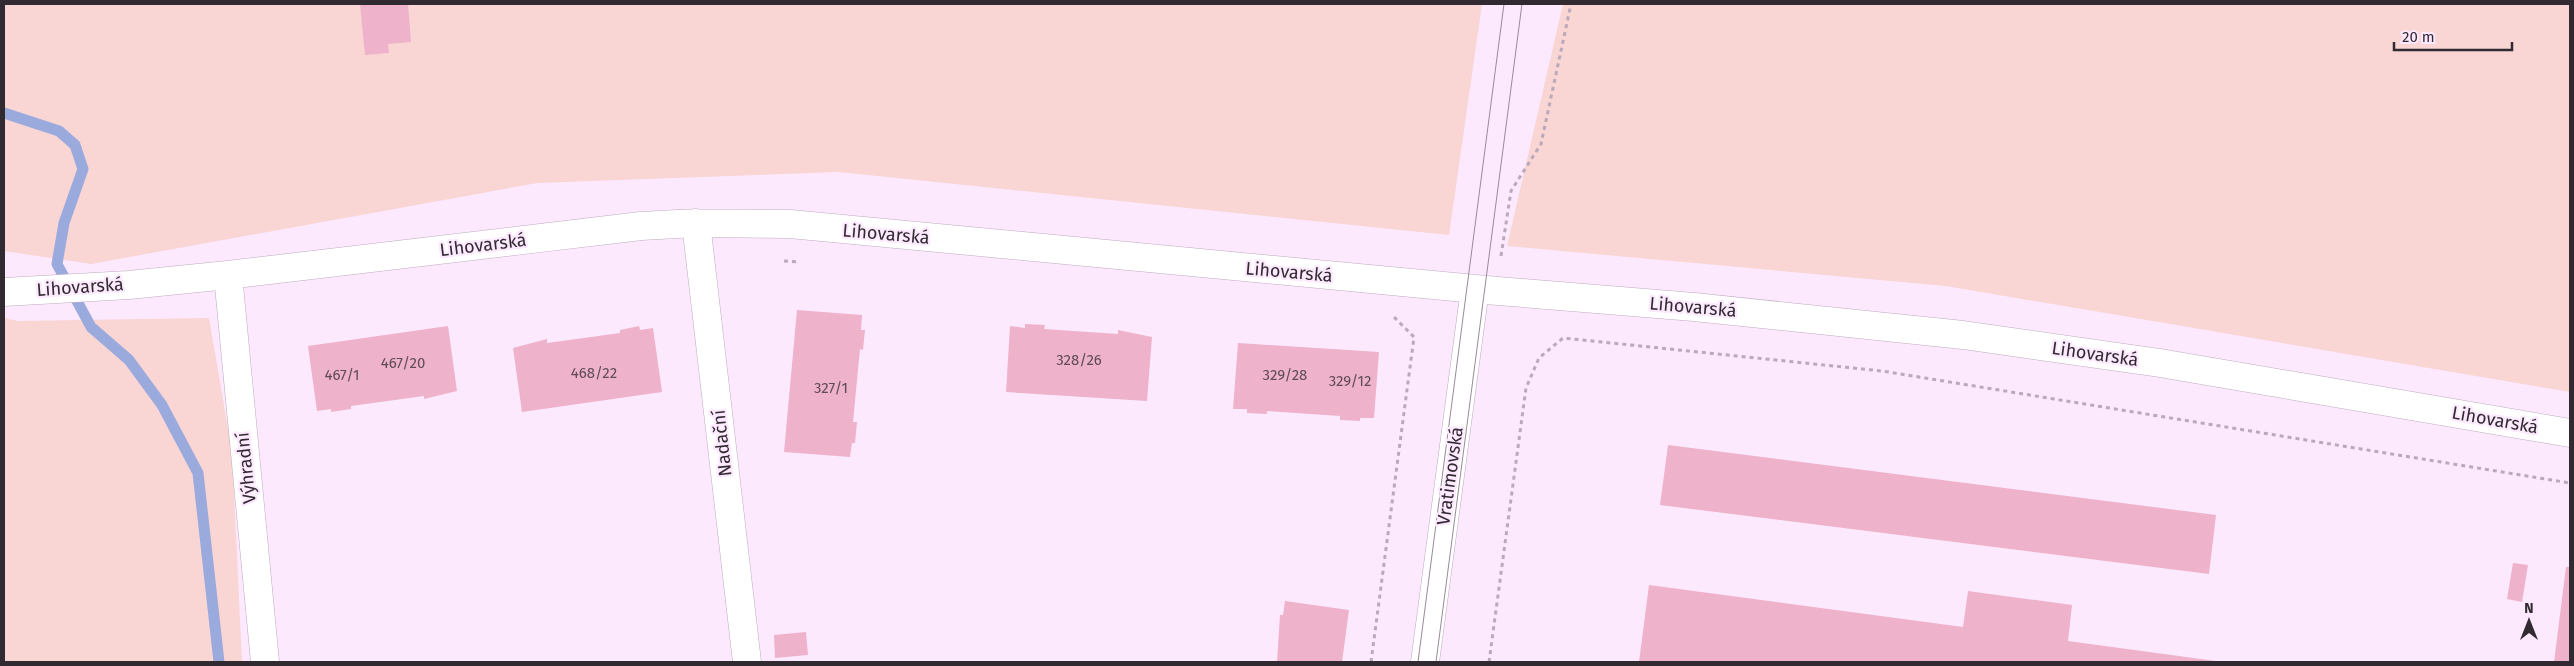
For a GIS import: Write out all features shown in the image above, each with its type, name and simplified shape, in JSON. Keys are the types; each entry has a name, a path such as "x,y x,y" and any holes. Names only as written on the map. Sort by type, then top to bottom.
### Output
{"street":[{"name":"Lihovarská","path":"4,292 228,275 588,231 696,223 790,224 1485,290 1694,307 1962,336 2160,363 2570,433"},
{"name":"Nadační","path":"696,223 747,662"},
{"name":"Výhradní","path":"228,275 265,662"},
{"name":"Vratimovská","path":"1425,662 1485,290"}],"path":[{"path":"1485,290 1510,191 1540,144 1571,4"},
{"path":"778,260 808,263"},
{"path":"1371,662 1414,337 1389,313"},
{"path":"1489,662 1526,388 1539,358 1563,338 1882,371 2570,483"}],"shaded area":[{"path":"4,4 1482,4 1449,235 839,172 537,183 91,264 4,251"},
{"path":"1563,4 2570,4 2570,392 1946,286 1507,246"},
{"path":"4,318 18,321 209,318 232,452 242,662 4,662"}],"building":[{"path":"360,4 408,4 411,42 388,44 389,53 365,55"},
{"path":"797,310 862,315 861,330 865,330 863,350 860,349 853,422 857,422 855,443 852,443 850,457 784,452"},
{"path":"1025,324 1045,325 1044,329 1118,334 1118,330 1152,337 1147,401 1006,392 1010,326 1025,328"},
{"path":"448,326 457,391 424,399 424,396 351,406 351,409 331,412 331,409 317,411 308,346"},
{"path":"639,326 640,330 653,328 662,392 522,412 513,348 547,339 547,343 620,333 620,330"},
{"path":"1238,343 1379,352 1374,418 1360,418 1360,421 1340,420 1340,416 1267,411 1267,414 1247,413 1247,409 1233,409"},
{"path":"1668,445 2216,515 2209,574 1660,505"},
{"path":"2513,563 2528,565 2522,602 2507,599"},
{"path":"2566,567 2570,567 2570,662 2554,662"},
{"path":"1649,585 1963,627 1968,591 2072,605 2068,641 2223,662 1639,662"},
{"path":"1285,601 1349,610 1342,662 1277,662 1280,615 1283,615"},
{"path":"806,632 808,655 775,658 774,635"}],"waterway":[{"path":"4,113 59,131 75,145 83,169 64,223 57,264 91,327 129,360 162,405 198,473 219,662"}],"tram line":[{"path":"1418,662 1504,4"},
{"path":"1436,662 1522,4"}]}
